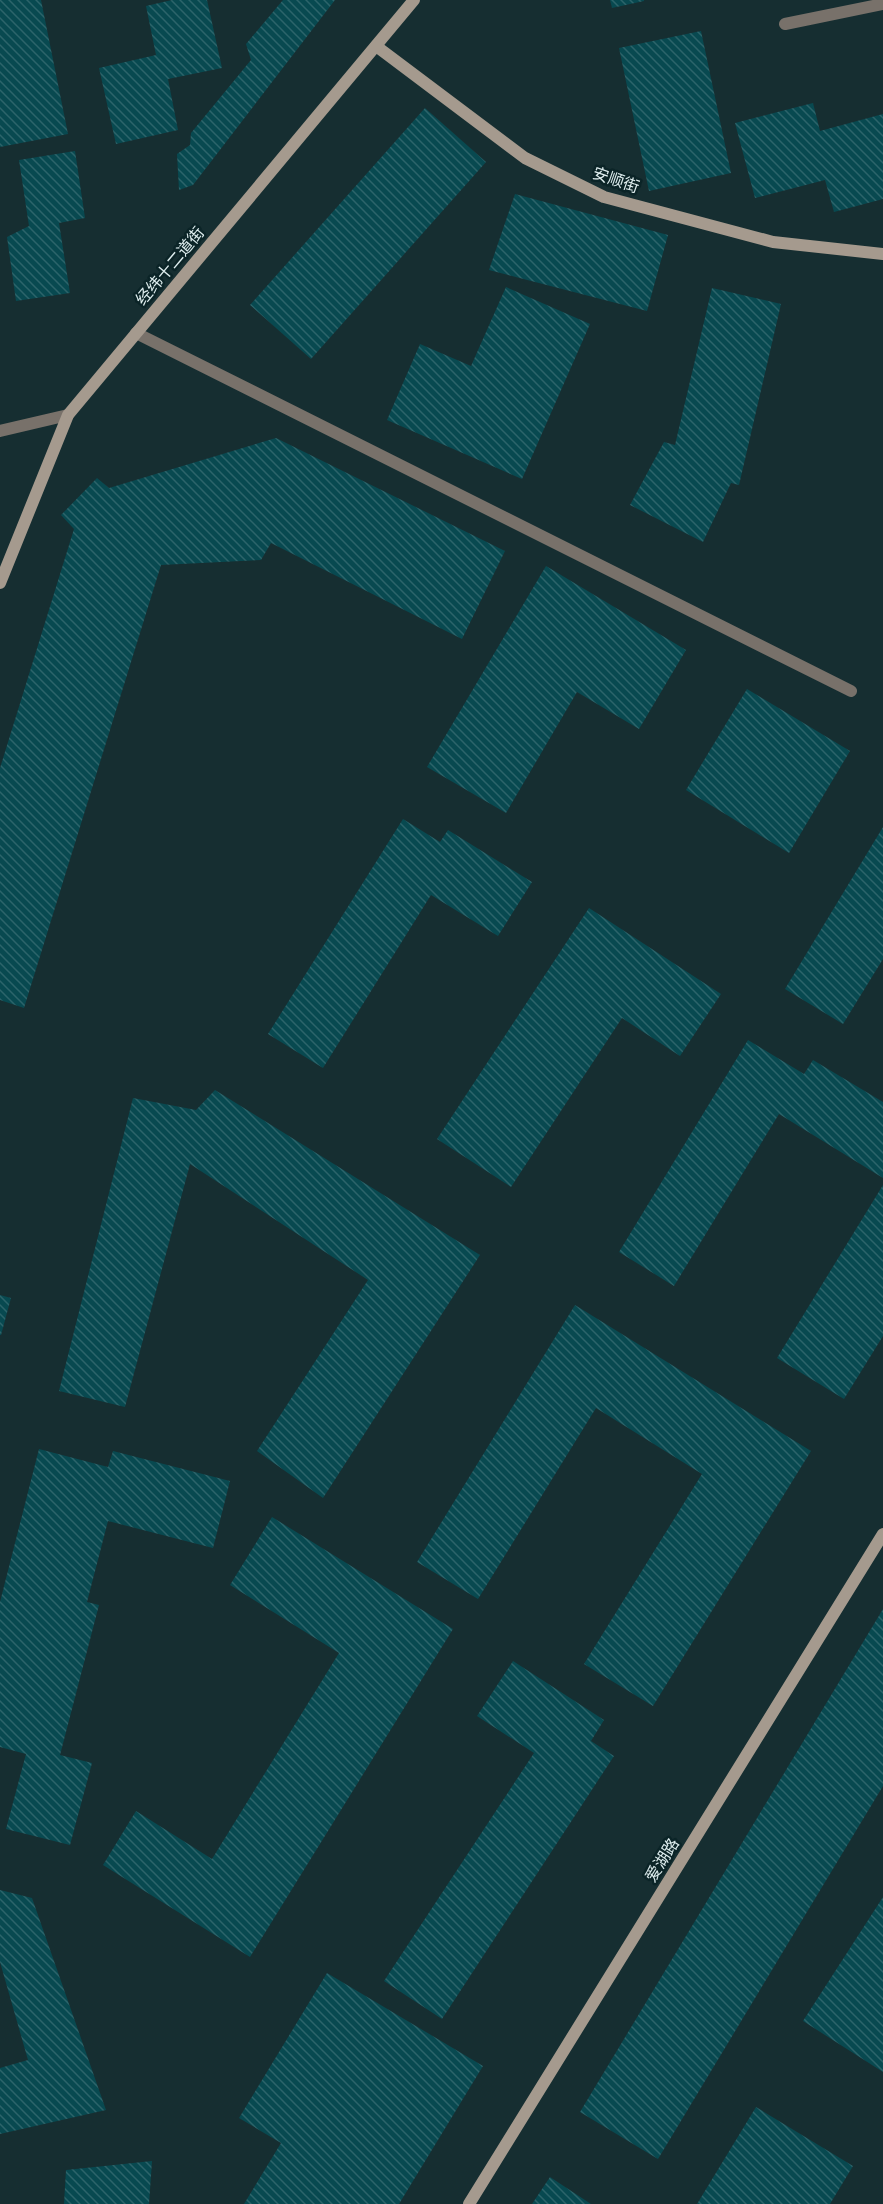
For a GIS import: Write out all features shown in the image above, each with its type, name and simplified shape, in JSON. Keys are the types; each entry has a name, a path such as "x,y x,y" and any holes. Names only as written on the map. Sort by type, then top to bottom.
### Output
{"street":[{"name":"经纬十二道街","path":"0,583 68,415 414,0"},
{"path":"785,24 883,4"},
{"name":"安顺街","path":"376,46 525,158 604,197 772,242 883,254"},
{"path":"136,333 851,691"},
{"path":"0,431 68,415"},
{"name":"爱湖路","path":"469,2204 883,1534"}],"building":[{"path":"0,0 41,0 68,134 0,147"},
{"path":"172,0 207,0 222,68 168,79 178,130 116,144 99,68 156,55 146,6"},
{"path":"283,0 335,0 193,185 179,190 177,154 190,145 191,133 251,60 246,44"},
{"path":"610,0 644,0 644,1 612,8"},
{"path":"701,31 731,173 649,191 619,48"},
{"path":"813,103 820,131 883,114 883,199 834,212 825,180 755,198 735,123"},
{"path":"425,108 486,162 311,359 250,305"},
{"path":"75,151 85,218 59,223 70,293 16,301 7,237 29,226 19,160"},
{"path":"515,194 668,235 647,311 489,270"},
{"path":"506,287 590,324 522,479 387,420 420,344 471,366"},
{"path":"712,288 781,304 739,485 731,483 703,542 630,505 664,442 675,445"},
{"path":"276,438 505,551 462,639 271,543 261,560 161,565 24,1008 0,1000 0,768 74,529 61,515 97,478 109,488"},
{"path":"546,566 686,650 639,729 577,692 506,813 427,767"},
{"path":"747,689 850,751 789,853 686,790"},
{"path":"403,819 440,842 448,830 532,882 498,936 431,895 323,1068 268,1034"},
{"path":"883,827 883,959 843,1024 785,989"},
{"path":"589,908 721,994 680,1056 622,1018 511,1187 437,1139"},
{"path":"748,1040 804,1074 813,1060 883,1102 883,1178 779,1114 674,1286 619,1252"},
{"path":"215,1090 480,1255 323,1498 257,1451 368,1280 190,1164 125,1407 59,1391 133,1098 196,1110"},
{"path":"883,1185 883,1336 844,1399 777,1358"},
{"path":"0,1295 11,1298 1,1335 0,1335"},
{"path":"575,1305 811,1451 653,1706 584,1664 702,1474 596,1408 478,1599 417,1562"},
{"path":"39,1449 108,1467 113,1451 230,1481 213,1548 108,1521 87,1602 99,1605 60,1755 92,1763 70,1845 6,1829 26,1754 0,1747 0,1602"},
{"path":"272,1517 453,1629 250,1957 103,1865 136,1811 212,1859 339,1653 230,1585"},
{"path":"883,1609 883,1786 658,2159 580,2112"},
{"path":"513,1661 604,1720 591,1741 614,1756 442,2019 384,1981 534,1753 477,1716"},
{"path":"0,1890 32,1898 106,2110 0,2134 0,2068 28,2060 0,1962"},
{"path":"883,1897 883,2072 803,2021"},
{"path":"327,1973 483,2066 399,2204 244,2204 281,2143 239,2118"},
{"path":"756,2107 853,2166 830,2204 697,2204"},
{"path":"152,2161 149,2204 64,2204 66,2170"},
{"path":"550,2177 591,2204 532,2204"}]}
